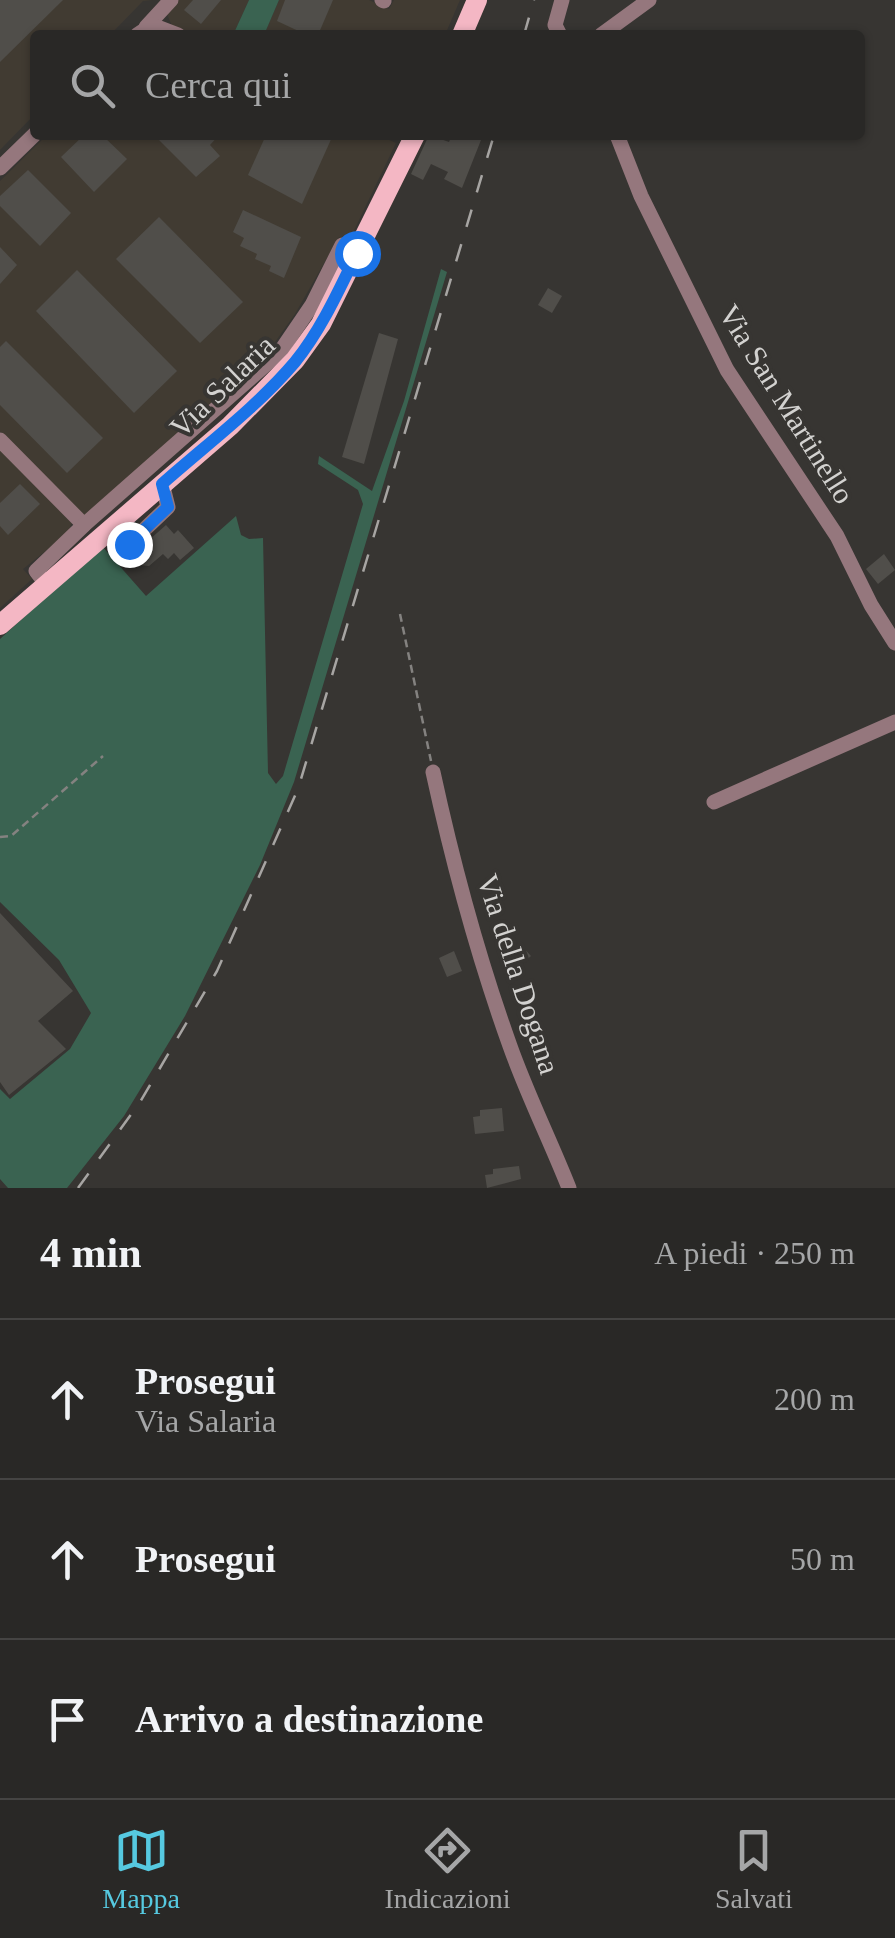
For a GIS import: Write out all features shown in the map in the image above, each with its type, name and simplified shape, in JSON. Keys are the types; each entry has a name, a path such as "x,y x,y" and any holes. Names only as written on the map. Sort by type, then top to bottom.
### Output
{"main road":[{"path":"464,30 477,0"},
{"name":"Via Salaria","path":"0,625 230,426 296,360 321,324 413,140"}],"street":[{"path":"142,30 172,0"},
{"path":"558,30 562,0"},
{"path":"608,30 649,0"},
{"path":"145,30 161,26 169,30"},
{"path":"0,168 30,139"},
{"name":"Via San Martinello","path":"620,140 640,196 727,370 837,536 895,643"},
{"path":"46,584 36,571 280,352 312,305 342,245 357,253"},
{"path":"0,440 84,525"},
{"path":"714,802 895,722"},
{"name":"Via della Dogana","path":"433,772 498,1012 569,1188"}],"path":[{"path":"400,614 433,772"},
{"path":"0,837 11,836 102,756"}],"shaded area":[{"path":"0,0 153,0 143,1 115,30 30,30 30,119 0,150"},
{"path":"179,0 249,0 235,30 182,30 172,26 166,12"},
{"path":"279,0 369,0 389,9 394,0 460,0 447,30 266,30"},
{"path":"42,140 396,143 349,241 339,237 295,314 263,359 84,517 0,432 0,181"},
{"path":"0,448 72,523 67,534 23,569 32,579 0,608"}],"green space":[{"path":"249,0 279,0 266,30 235,30"},
{"path":"441,269 447,272 294,782 260,865 185,1016 124,1116 67,1188 8,1188 0,1179 0,1089 10,1099 70,1049 91,1013 59,960 0,902 0,639 102,546 146,596 236,516 241,535 263,538 268,773 276,784 283,776 363,504 358,490 318,464 319,456 372,491 404,401"}],"building":[{"path":"0,0 63,0 30,30 0,62"},
{"path":"193,0 221,0 201,24 184,10"},
{"path":"285,0 333,0 320,30 296,30 277,21"},
{"path":"79,140 107,140 127,159 94,192 61,157"},
{"path":"159,140 214,140 210,145 220,156 196,177"},
{"path":"264,140 331,140 302,204 248,175"},
{"path":"427,140 481,140 462,188 444,179 448,172 431,164 423,180 411,174"},
{"path":"28,170 71,213 40,246 0,206 0,196"},
{"path":"243,210 301,237 284,278 255,259 257,254 240,246 244,238 233,232"},
{"path":"159,217 243,302 200,343 116,259"},
{"path":"0,247 17,265 0,284"},
{"path":"77,270 177,371 134,413 36,311"},
{"path":"548,288 562,296 552,313 538,305"},
{"path":"379,333 398,339 364,464 342,457"},
{"path":"6,341 103,438 67,473 0,405 0,347"},
{"path":"20,484 40,504 8,535 0,526 0,503"},
{"path":"166,525 174,534 178,530 194,548 180,560 174,553 168,559 163,554 149,566 139,565 131,556"},
{"path":"884,554 895,570 878,584 866,569"},
{"path":"0,913 73,991 38,1021 66,1049 9,1095 0,1082"},
{"path":"521,945 531,956 511,973 501,962"},
{"path":"454,951 462,971 447,977 439,958"},
{"path":"502,1108 504,1131 475,1134 473,1117 480,1116 480,1110"},
{"path":"519,1166 521,1179 487,1188 485,1175 493,1174 493,1169"}],"railway":[{"path":"525,30 534,0"},
{"path":"78,1188 140,1102 217,971 298,789 493,140"}],"route":[{"path":"129,544 168,507 162,484 230,426 296,360 321,324 357,253"}]}
